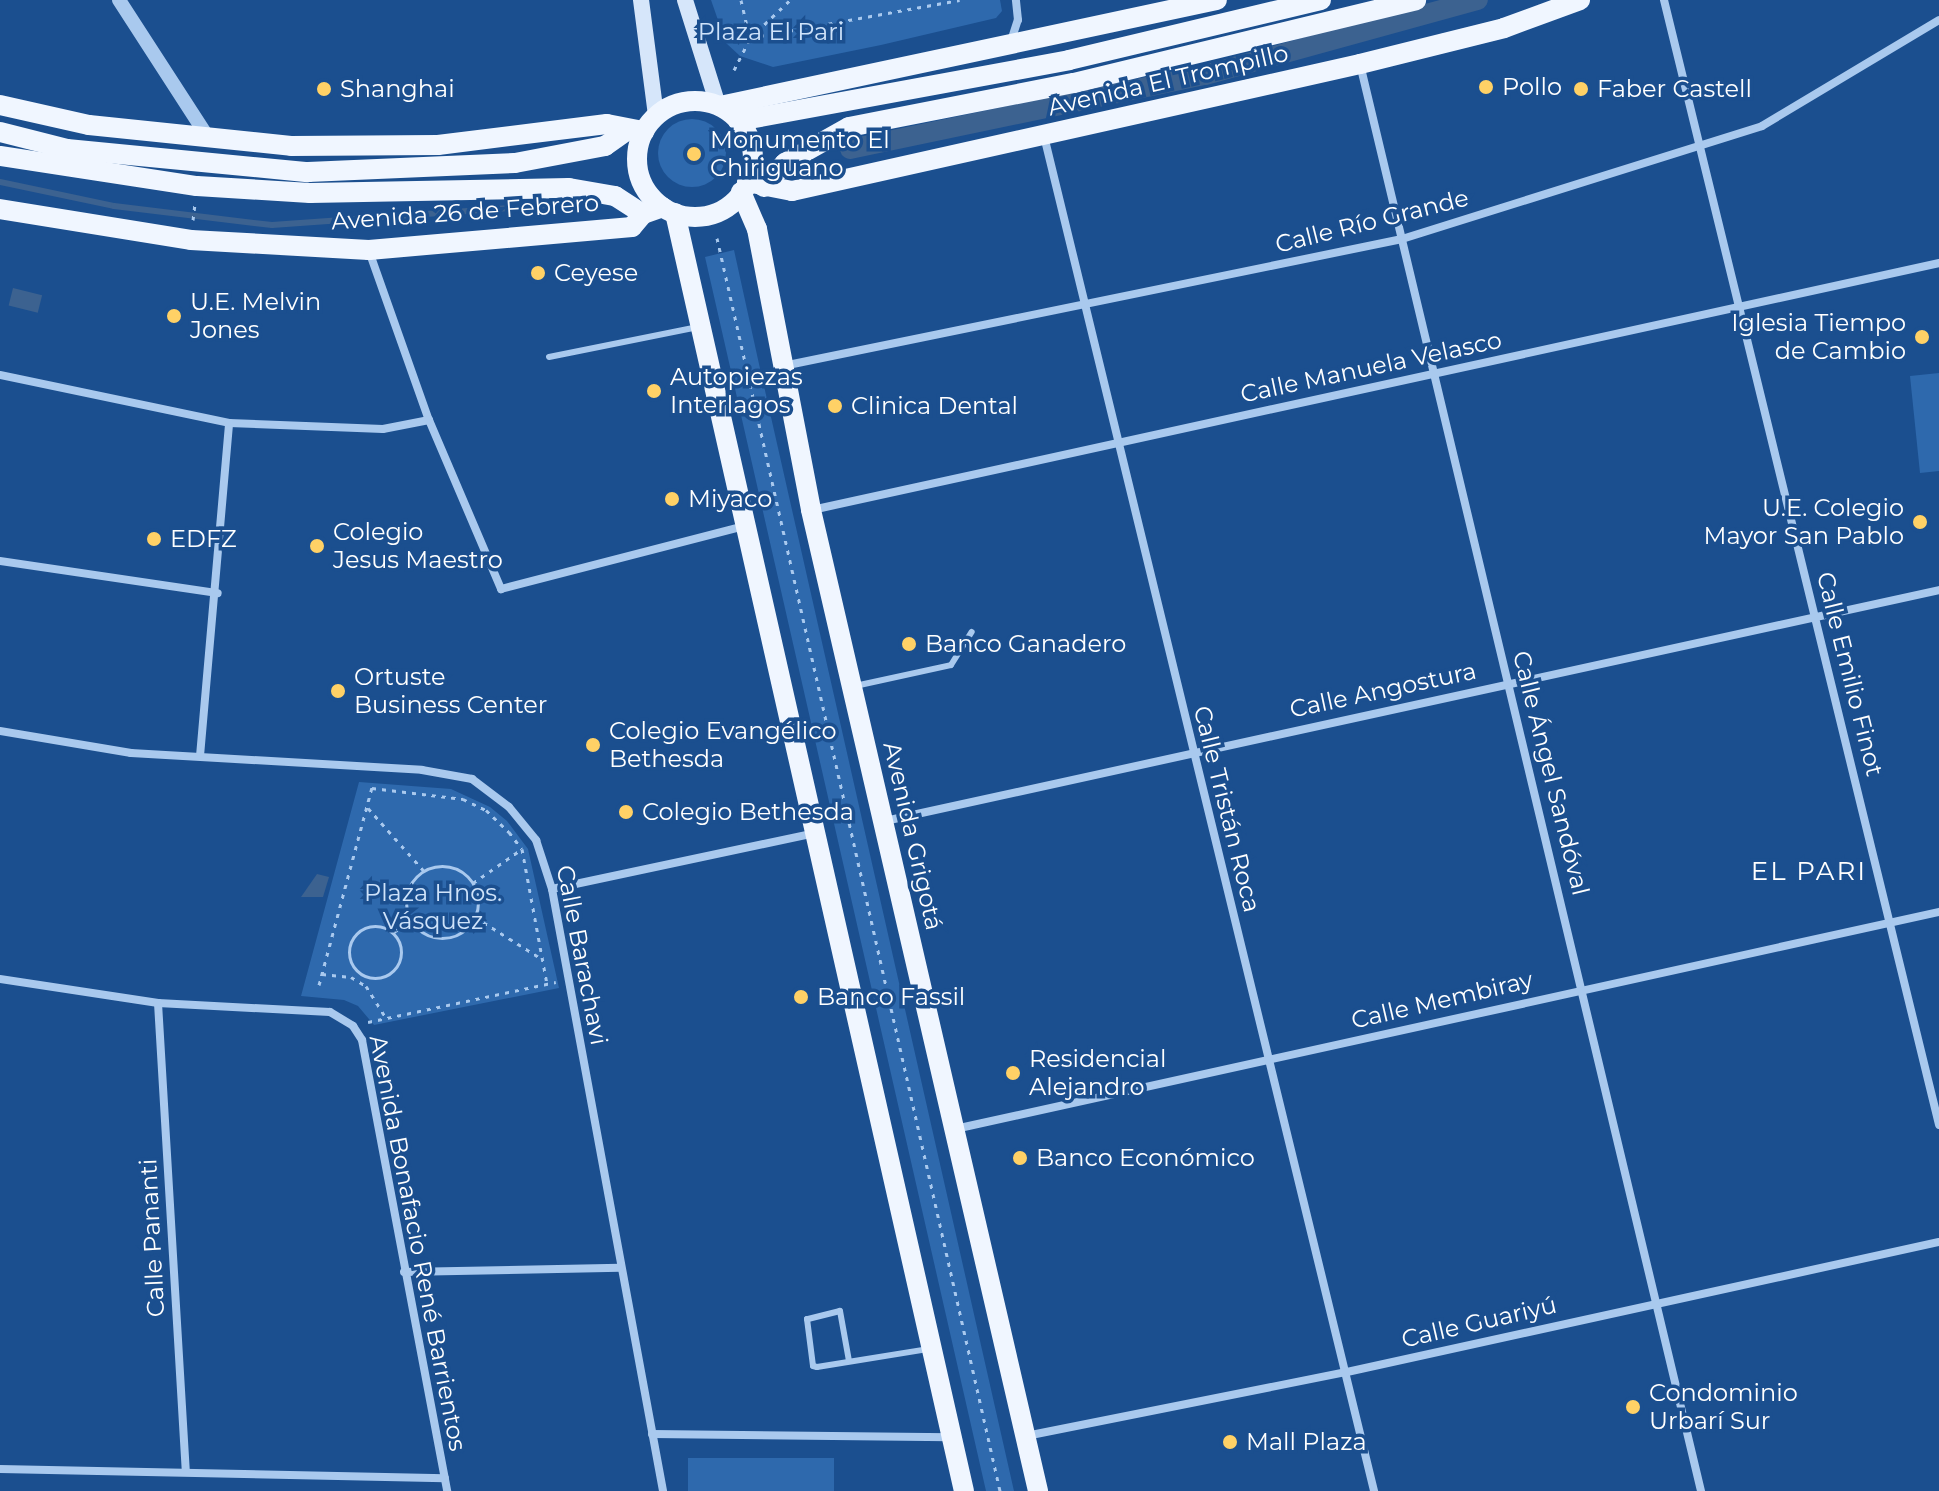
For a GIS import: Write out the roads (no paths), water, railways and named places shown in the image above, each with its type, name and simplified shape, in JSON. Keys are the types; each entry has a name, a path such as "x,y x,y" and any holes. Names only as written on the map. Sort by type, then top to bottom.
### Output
{"main road":[{"path":"641,0 643,125 637,153 640,176 669,210 701,326 964,1491"},
{"path":"669,210 711,214 751,187 751,148 738,121 719,106 685,0"},
{"name":"Avenida El Trompillo","path":"738,121 1069,60 1321,0"},
{"name":"Avenida El Trompillo","path":"751,187 785,163 849,127 1074,83 1416,0"},
{"name":"Avenida El Trompillo","path":"751,187 792,191 1360,64 1504,28 1580,0"},
{"path":"0,105 89,125 209,139 291,146 438,145 607,124 643,125 687,101 719,106 1209,2 1272,12"},
{"name":"Avenida 26 de Febrero","path":"0,132 67,149 308,172 515,163 605,146 643,125"},
{"name":"Avenida 26 de Febrero","path":"0,156 182,184 310,193 569,188 615,196 643,214"},
{"name":"Avenida Grigotá","path":"751,187 811,510 1038,1491"},
{"name":"Avenida 26 de Febrero","path":"0,209 191,240 369,250 632,227 643,214 669,210"}],"street":[{"path":"119,0 209,139"},
{"path":"1009,43 1018,20 1016,0"},
{"name":"Calle Emilio Finot","path":"1664,0 1939,1125"},
{"name":"Calle Río Grande","path":"782,366 1402,239 1700,149 1762,126 1939,20"},
{"name":"Calle Ángel Sandóval","path":"1360,64 1701,1491"},
{"name":"Calle Tristán Roca","path":"1044,135 1088,304 1192,752 1374,1491"},
{"path":"369,250 429,420 501,589 748,525"},
{"name":"Calle Manuela Velasco","path":"811,510 1120,440 1741,309 1939,263"},
{"path":"0,375 229,423 383,429 429,420"},
{"path":"200,756 218,593 229,423"},
{"path":"0,561 218,593"},
{"name":"Calle Angostura","path":"882,821 1939,590"},
{"name":"Calle Barachavi","path":"0,731 131,753 422,770 472,779 509,807 536,840 552,889 663,1491"},
{"path":"552,889 817,833"},
{"name":"Calle Membiray","path":"955,1129 1939,912"},
{"name":"Avenida Bonafacio René Barrientos","path":"0,979 158,1003 330,1012 353,1026 362,1040 447,1491"},
{"name":"Calle Pananti","path":"158,1003 186,1471"},
{"name":"Calle Guariyú","path":"1026,1436 1347,1372 1939,1242"},
{"path":"404,1272 620,1268"},
{"path":"652,1434 952,1437"},
{"path":"0,1469 445,1478"}],"lane":[{"path":"549,357 701,326"},
{"path":"851,687 951,665 972,632"},
{"path":"849,1361 840,1311 807,1319 813,1366 849,1361 932,1348"}],"waterway":[{"path":"850,149 1205,75 1478,0"},
{"path":"0,182 114,206 272,225 553,205"}],"place":[{"name":"Pollo","path":"1486,87"},
{"name":"Shanghai","path":"324,89"},
{"name":"Faber Castell","path":"1581,89"},
{"name":"Monumento El Chiriguano","path":"694,154"},
{"name":"Ceyese","path":"538,273"},
{"name":"U.E. Melvin Jones","path":"174,316"},
{"name":"Iglesia Tiempo de Cambio","path":"1922,337"},
{"name":"Autopiezas Interlagos","path":"654,391"},
{"name":"Clinica Dental","path":"835,406"},
{"name":"Miyaco","path":"672,499"},
{"name":"U.E. Colegio Mayor San Pablo","path":"1920,522"},
{"name":"EDFZ","path":"154,539"},
{"name":"Colegio Jesus Maestro","path":"317,546"},
{"name":"Banco Ganadero","path":"909,644"},
{"name":"Ortuste Business Center","path":"338,691"},
{"name":"Colegio Evangélico Bethesda","path":"593,745"},
{"name":"Colegio Bethesda","path":"626,812"},
{"name":"Banco Fassil","path":"801,997"},
{"name":"Residencial Alejandro","path":"1013,1073"},
{"name":"Banco Económico","path":"1020,1158"},
{"name":"Condominio Urbarí Sur","path":"1633,1407"},
{"name":"Mall Plaza","path":"1230,1442"}],"district":[{"name":"EL PARI","path":"1809,872"}],"park label":[{"name":"Plaza El Pari","path":"771,32"},
{"name":"Plaza Hnos. Vásquez","path":"433,907"}]}
